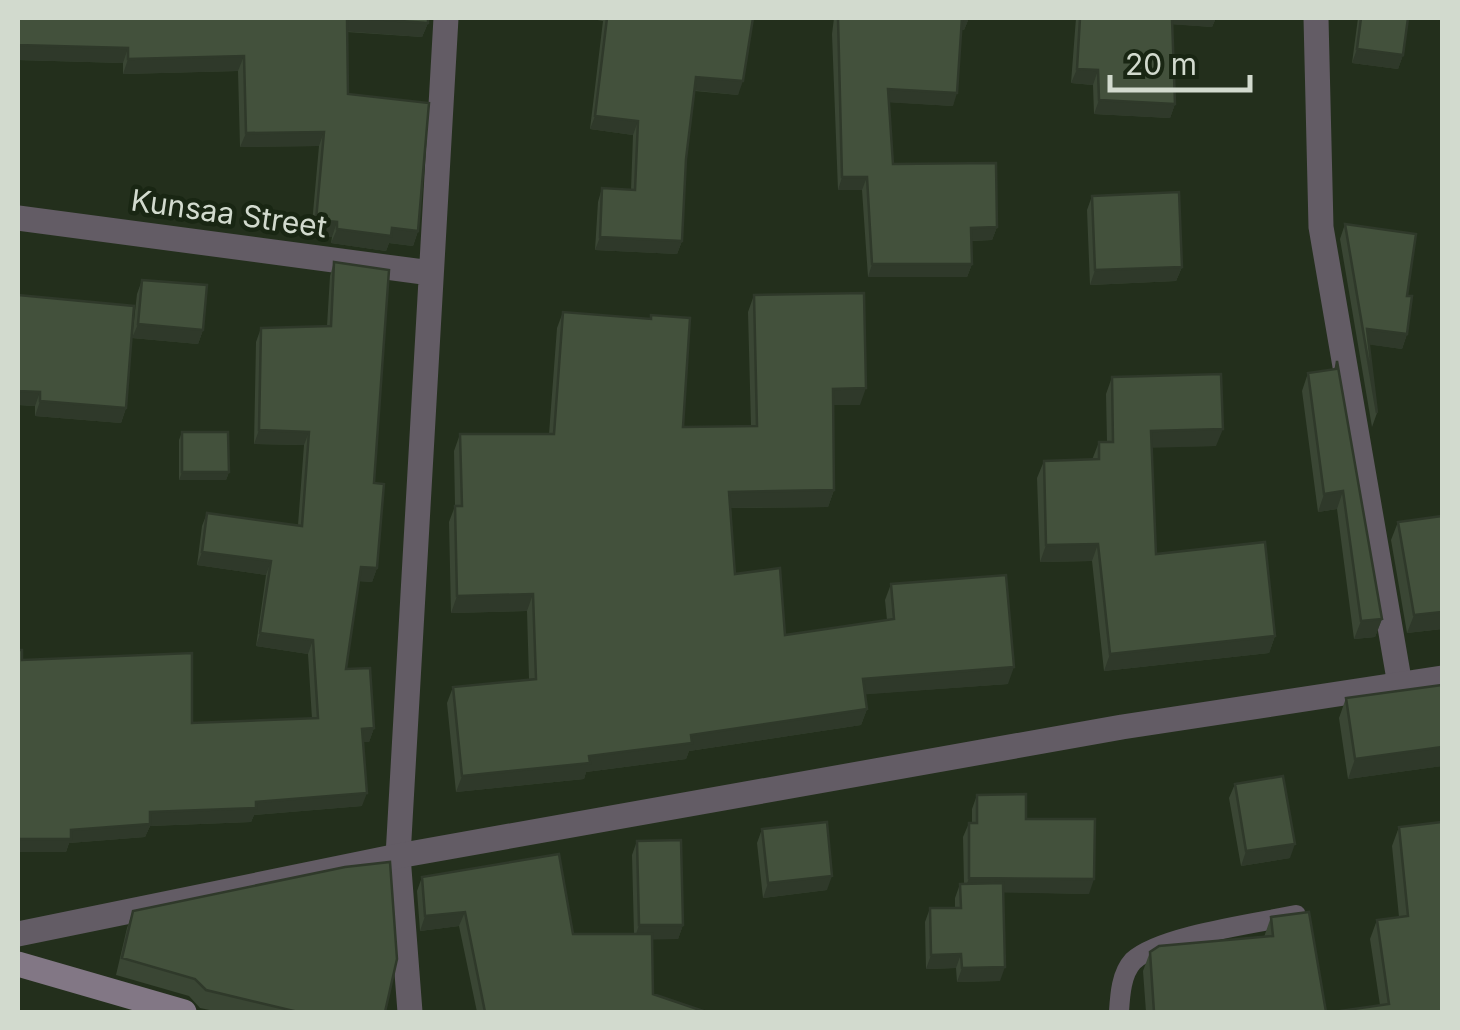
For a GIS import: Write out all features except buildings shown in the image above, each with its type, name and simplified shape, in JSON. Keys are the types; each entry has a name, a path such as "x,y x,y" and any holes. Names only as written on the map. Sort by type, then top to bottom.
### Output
{"main road":[{"path":"18,964 184,1012"}],"street":[{"path":"410,1012 398,856 446,18"},
{"path":"1316,18 1322,227 1400,684"},
{"name":"Kunsaa Street","path":"18,218 431,273"},
{"path":"18,934 398,856 1122,727 1442,678"}],"lane":[{"path":"1119,1012 1120,990 1132,962 1161,944 1303,913"}]}
